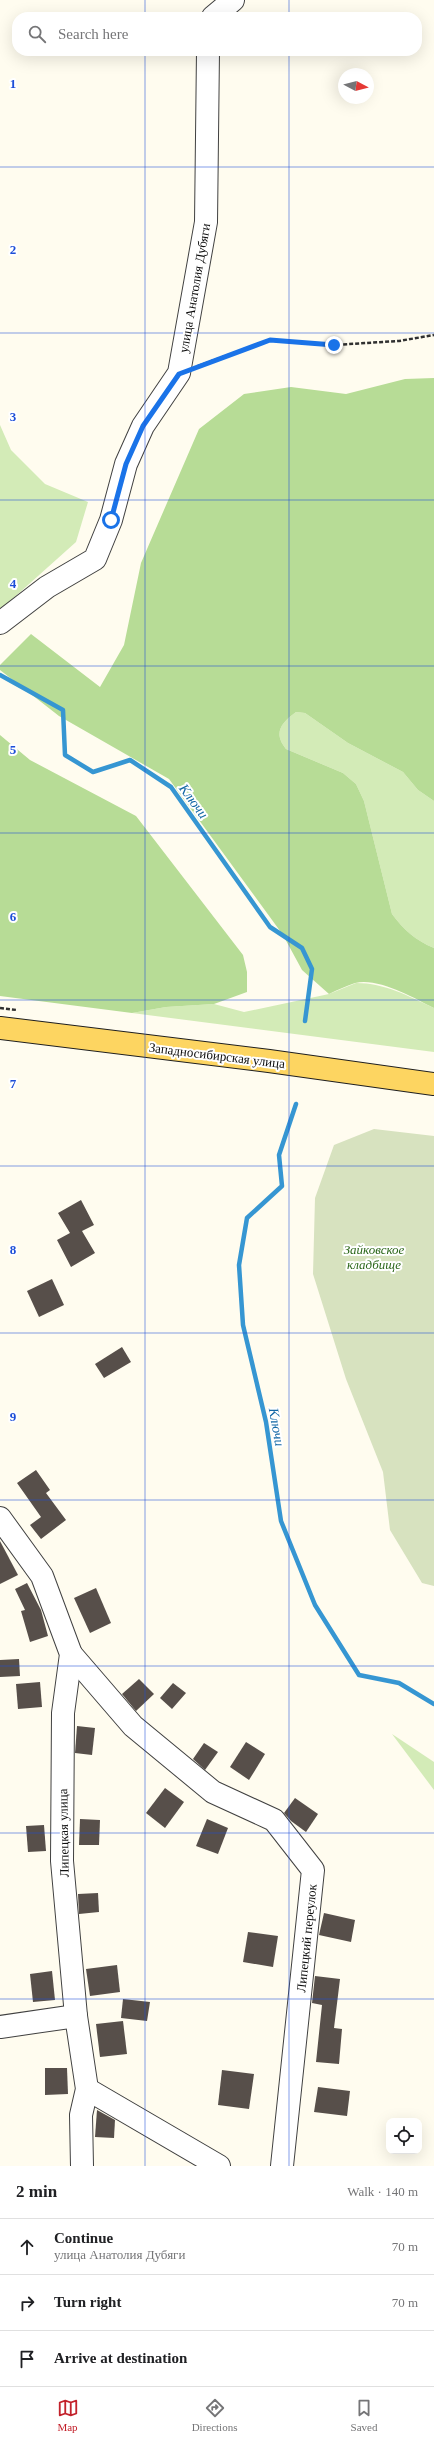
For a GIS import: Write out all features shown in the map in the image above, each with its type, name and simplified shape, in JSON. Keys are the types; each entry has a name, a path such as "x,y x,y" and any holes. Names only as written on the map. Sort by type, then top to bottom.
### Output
{"main road":[{"name":"Западносибирская улица","path":"0,1028 269,1061 434,1084"}],"street":[{"path":"219,12 233,0"},
{"name":"улица Анатолия Дубяги","path":"0,623 47,587 95,559 111,520 126,464 143,426 179,374 206,222 208,56"},
{"name":"Липецкая улица","path":"0,1518 42,1576 71,1654 64,1713 62,1861 76,2016 87,2089 81,2115 82,2166"},
{"name":"Липецкий переулок","path":"71,1654 133,1726 213,1792 274,1820 313,1870 282,2166"},
{"path":"0,2027 76,2016"},
{"path":"87,2089 219,2166"}],"path":[{"path":"179,374 270,340 334,345 399,341 434,335"}],"green space":[{"path":"434,378 434,801 418,790 403,772 348,743 305,713 296,712 286,720 279,733 282,743 286,749 343,773 356,784 364,801 392,914 410,934 421,942 434,948 434,1008 406,994 374,983 355,983 329,994 302,970 283,935 169,779 59,716 0,670 0,665 31,634 100,687 124,645 141,563 199,429 244,394 291,387 346,394 405,379"},
{"path":"0,425 11,450 45,484 88,502 76,542 0,610"},
{"path":"296,712 305,713 348,743 403,772 418,790 434,801 434,948 421,942 410,934 392,914 364,801 356,784 343,773 286,749 282,743 279,733 280,729 286,720"},
{"path":"0,735 30,760 136,816 243,955 247,972 247,992 214,1004 166,1007 132,1013 0,996"},
{"path":"356,983 377,985 387,988 434,1008 434,1052 132,1013 166,1007 214,1004 244,1012 329,994"},
{"name":"Зайковское кладбище","path":"374,1129 434,1136 434,1586 422,1583 390,1530 383,1472 346,1379 313,1274 315,1198 334,1145"},
{"path":"392,1734 434,1762 434,1790"}],"building":[{"path":"81,1200 94,1225 82,1231 95,1253 71,1267 57,1240 70,1233 58,1213"},
{"path":"52,1279 64,1305 39,1317 27,1291"},
{"path":"122,1347 131,1362 104,1378 95,1364"},
{"path":"36,1470 50,1490 46,1493 66,1520 41,1539 30,1525 41,1517 17,1483"},
{"path":"0,1541 18,1575 0,1584"},
{"path":"27,1583 41,1610 48,1636 30,1642 21,1611 25,1610 15,1589"},
{"path":"96,1588 111,1623 90,1633 74,1598"},
{"path":"19,1659 20,1676 0,1677 0,1660"},
{"path":"139,1679 154,1694 136,1711 122,1694"},
{"path":"40,1682 42,1707 18,1709 16,1684"},
{"path":"173,1683 186,1693 172,1709 160,1698"},
{"path":"77,1726 95,1728 92,1755 75,1753"},
{"path":"246,1742 265,1754 249,1780 230,1767"},
{"path":"204,1743 218,1752 205,1770 193,1759"},
{"path":"165,1788 184,1802 165,1828 146,1813"},
{"path":"295,1798 318,1814 306,1832 291,1821 284,1813"},
{"path":"80,1819 100,1820 99,1845 79,1845"},
{"path":"207,1819 228,1828 218,1854 196,1846"},
{"path":"44,1825 46,1851 28,1852 26,1826"},
{"path":"98,1893 99,1912 79,1914 78,1894"},
{"path":"324,1913 355,1920 351,1942 319,1935"},
{"path":"248,1932 278,1936 273,1967 243,1962"},
{"path":"117,1965 120,1992 90,1996 86,1969"},
{"path":"52,1971 55,2000 33,2002 30,1974"},
{"path":"315,1976 340,1979 334,2028 342,2029 339,2064 316,2062 322,2005 312,2003"},
{"path":"123,1999 150,2002 147,2021 121,2018"},
{"path":"123,2021 127,2054 100,2057 96,2024"},
{"path":"45,2068 67,2068 68,2094 45,2095"},
{"path":"222,2070 254,2074 249,2109 218,2105"},
{"path":"318,2087 350,2091 347,2116 314,2112"},
{"path":"97,2110 115,2120 114,2138 95,2137"}],"waterway":[{"name":"Ключи","path":"0,675 63,710 65,755 93,772 130,760 171,787 270,927 302,948 312,969 305,1021"},
{"name":"Ключи","path":"296,1104 279,1155 282,1186 247,1218 239,1265 243,1325 266,1422 281,1521 315,1605 359,1675 399,1683 434,1704"}],"route":[{"path":"111,520 126,464 143,426 179,374 270,340 334,345"}]}
